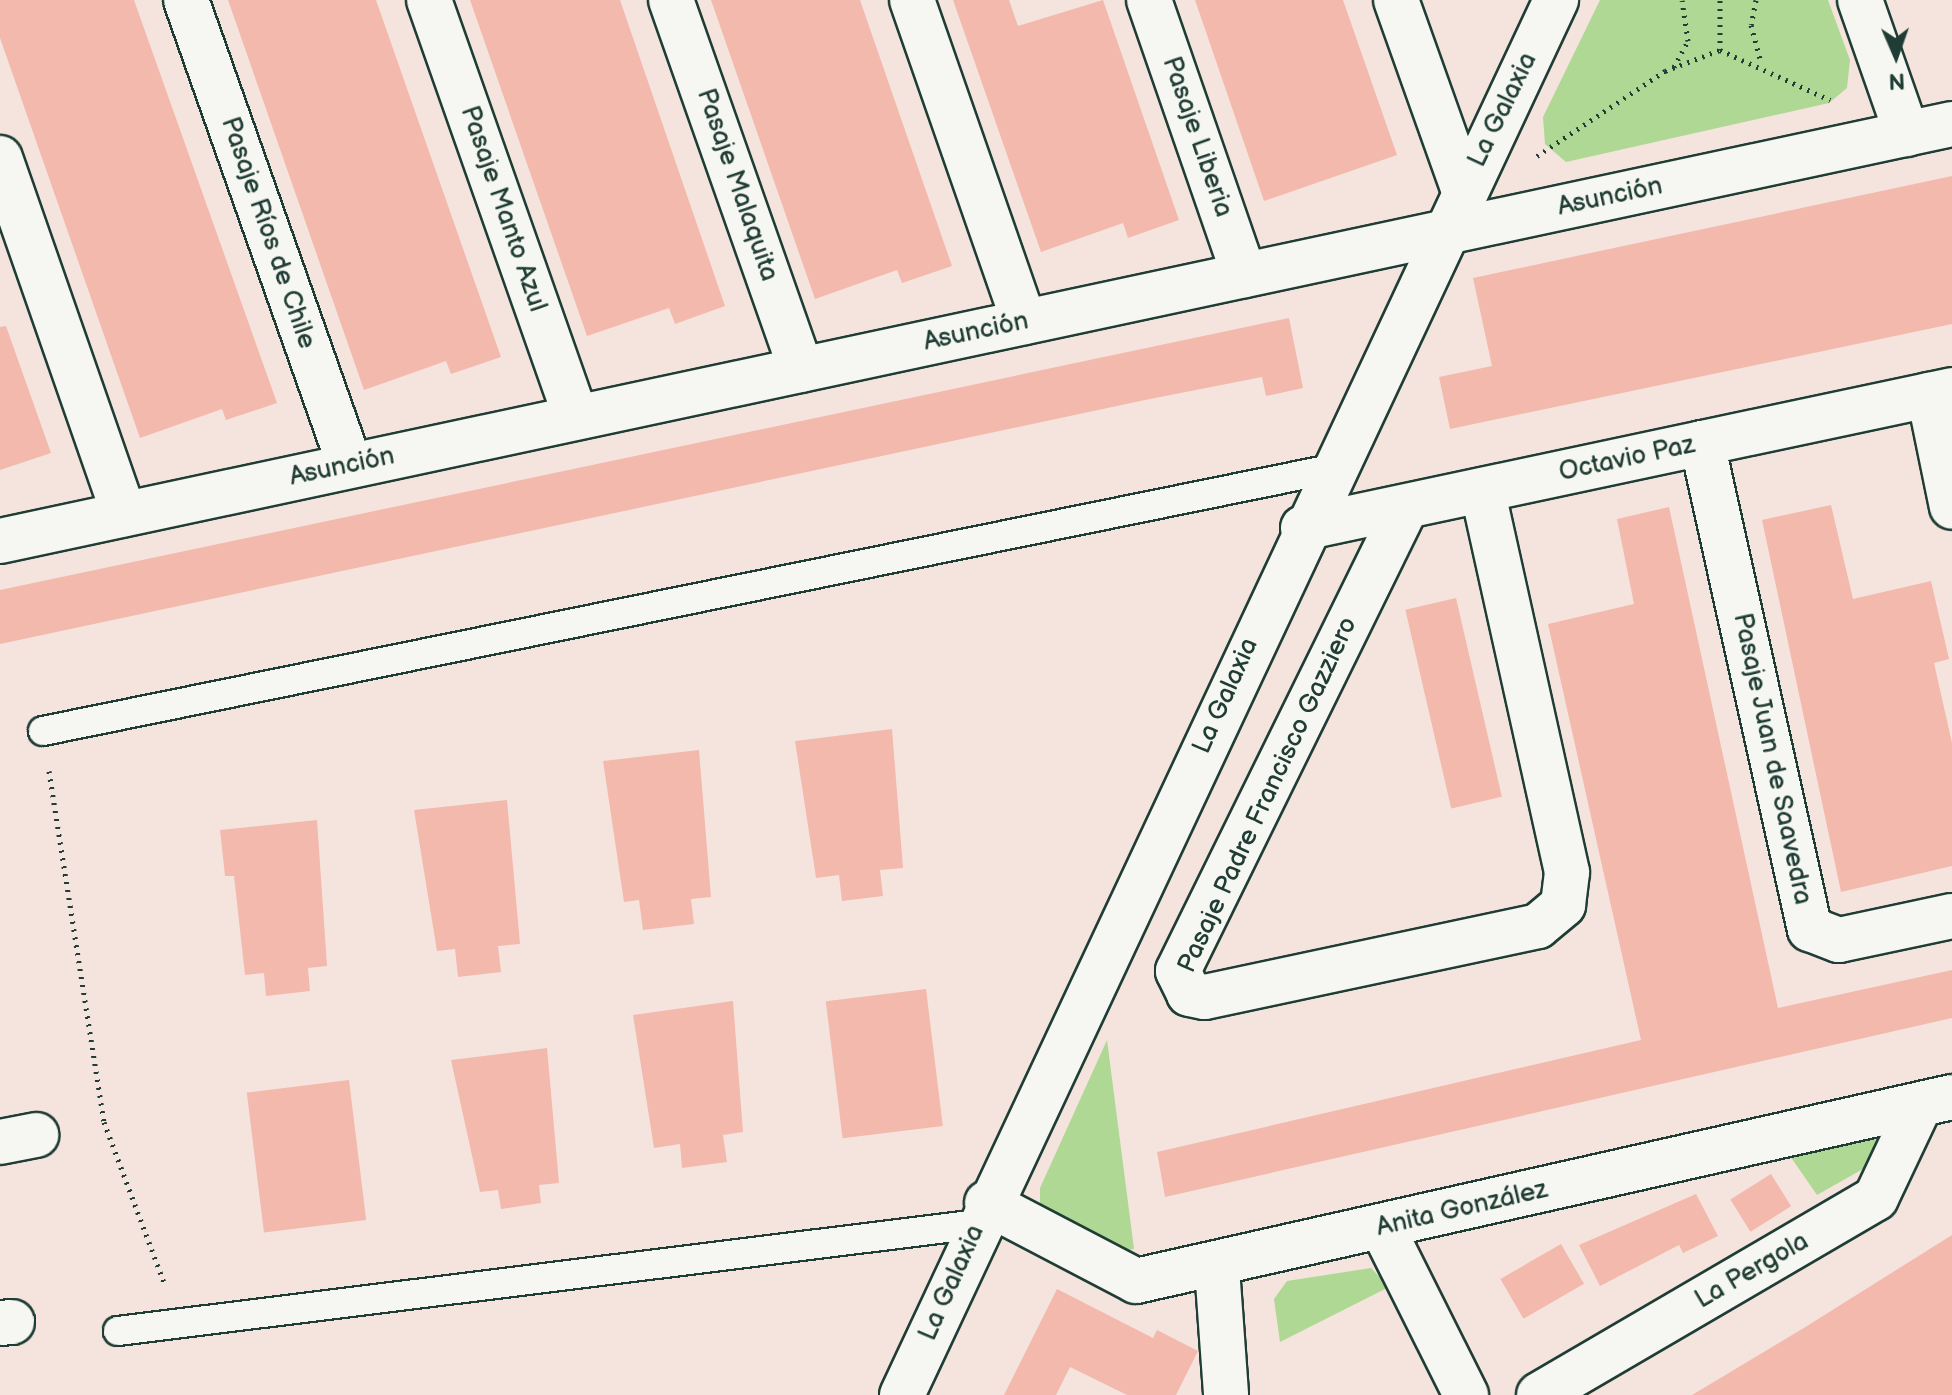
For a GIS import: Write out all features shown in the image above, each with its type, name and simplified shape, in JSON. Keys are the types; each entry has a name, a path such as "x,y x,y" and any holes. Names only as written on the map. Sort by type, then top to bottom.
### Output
{"street":[{"name":"Pasaje Ríos de Chile","path":"186,0 350,465"},
{"name":"Pasaje Manto Azul","path":"429,0 576,417"},
{"name":"Pasaje Malaquita","path":"671,0 801,370"},
{"path":"912,0 1024,322"},
{"name":"Pasaje Liberia","path":"1149,0 1244,275"},
{"path":"1396,0 1464,191"},
{"name":"La Galaxia","path":"902,1395 983,1214 1303,528 1556,0"},
{"path":"1860,0 1907,134"},
{"name":"Asunción","path":"0,541 1952,124"},
{"path":"0,158 124,514"},
{"path":"1940,393 1952,507"},
{"name":"Octavio Paz","path":"1303,528 1940,393"},
{"name":"Pasaje Juan de Saavedra","path":"1702,443 1810,929 1839,940 1952,916"},
{"name":"Pasaje Padre Francisco Gazziero","path":"1406,507 1178,971 1189,994 1205,997 1538,926 1563,905 1567,872 1482,490"},
{"name":"Anita González","path":"983,1214 1136,1281 1217,1268 1382,1227 1936,1101"},
{"name":"La Pergola","path":"1539,1395 1876,1198 1936,1101"},
{"path":"1382,1227 1466,1395"},
{"path":"1217,1268 1226,1395"}],"lane":[{"path":"43,731 1331,469"},
{"path":"118,1331 983,1214"}],"path":[{"path":"1674,67 1688,41 1682,0"},
{"path":"1720,0 1720,50"},
{"path":"1756,0 1751,25 1761,63"},
{"path":"1530,161 1674,67 1720,50 1761,63 1832,101 1893,93"},
{"path":"43,731 104,1122 180,1323"}],"green space":[{"path":"1600,0 1828,0 1850,60 1847,88 1829,103 1566,162 1545,144 1543,117"},
{"path":"1107,1040 1134,1249 1118,1252 1040,1208 1040,1188"},
{"path":"1876,1139 1870,1165 1817,1195 1790,1156"},
{"path":"1371,1268 1389,1287 1280,1342 1274,1299 1287,1281"}],"building":[{"path":"0,0 134,0 277,403 226,420 222,409 140,438 0,38"},
{"path":"228,0 376,0 501,357 451,374 446,361 364,390"},
{"path":"470,0 620,0 725,306 675,324 669,308 587,336"},
{"path":"711,0 860,0 952,266 902,283 897,270 815,299"},
{"path":"953,0 1009,0 1018,26 1103,0 1179,220 1128,238 1123,223 1041,252"},
{"path":"1195,0 1343,0 1397,155 1264,201"},
{"path":"1952,176 1952,324 1450,429 1439,377 1492,366 1473,278"},
{"path":"1289,318 1303,388 1266,396 1262,377 0,644 0,590"},
{"path":"6,326 51,453 0,470 0,327"},
{"path":"1831,505 1853,599 1931,581 1949,659 1934,663 1952,743 1952,866 1841,892 1762,520"},
{"path":"1669,507 1778,1008 1952,970 1952,1018 1165,1197 1157,1152 1641,1040 1548,624 1634,604 1617,519"},
{"path":"1456,598 1502,797 1451,808 1405,610"},
{"path":"892,729 903,868 880,870 883,896 842,901 839,875 816,878 795,741"},
{"path":"699,750 711,897 691,899 694,924 643,930 639,900 624,902 603,761"},
{"path":"507,800 520,944 498,946 501,972 458,977 455,949 437,951 414,810"},
{"path":"317,820 327,966 308,968 310,991 266,996 264,973 245,975 234,876 225,876 220,830"},
{"path":"926,989 943,1126 843,1138 826,1001"},
{"path":"733,1001 743,1132 723,1135 727,1162 682,1168 680,1144 654,1148 633,1015"},
{"path":"547,1048 559,1183 539,1185 541,1203 501,1209 498,1190 480,1192 451,1060"},
{"path":"349,1080 366,1220 264,1233 247,1093"},
{"path":"1771,1174 1791,1206 1750,1232 1730,1199"},
{"path":"1696,1194 1718,1236 1683,1253 1679,1245 1600,1286 1579,1245"},
{"path":"1952,1235 1952,1395 1692,1395 1807,1326"},
{"path":"1561,1244 1584,1284 1523,1319 1500,1279"},
{"path":"1057,1289 1153,1338 1157,1330 1198,1351 1176,1395 1127,1395 1070,1367 1056,1395 1004,1395"}]}
